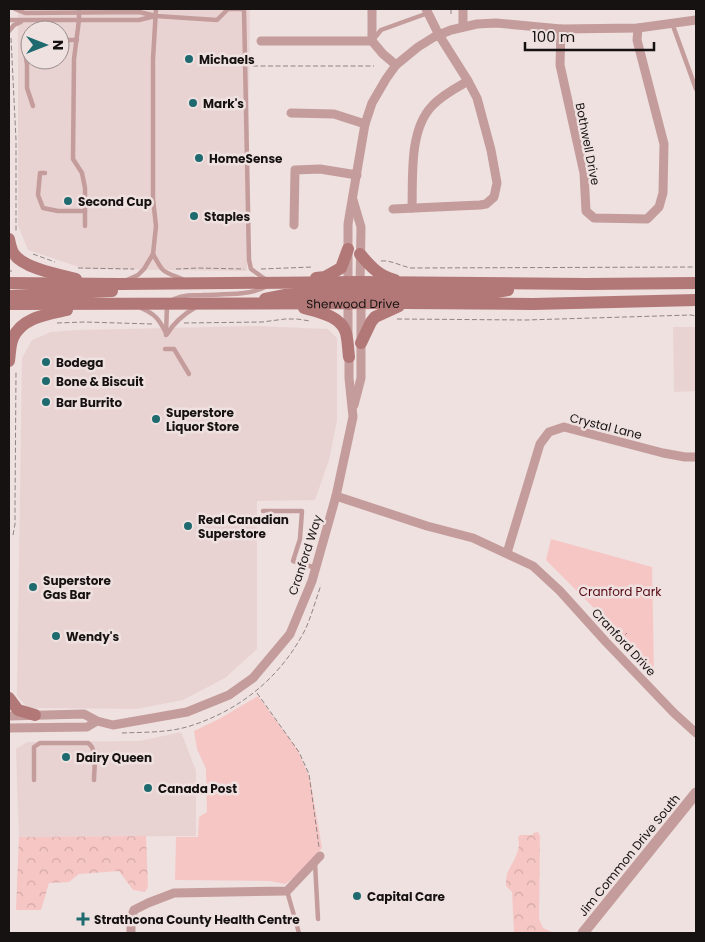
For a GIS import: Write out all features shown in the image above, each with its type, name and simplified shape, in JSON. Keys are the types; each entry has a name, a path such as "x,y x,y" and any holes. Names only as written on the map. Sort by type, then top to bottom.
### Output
{"main road":[{"path":"13,237 13,254 20,261 42,270 95,284"},
{"path":"305,283 311,278 325,276 340,268 348,249"},
{"path":"360,254 380,275 394,280 428,284"},
{"name":"Sherwood Drive","path":"10,277 95,284 305,283 406,303 533,304 696,300"},
{"name":"Sherwood Drive","path":"9,304 292,304 354,293 428,284 696,283"},
{"path":"9,296 110,292 154,284"},
{"path":"247,304 285,294 490,293 544,284"},
{"path":"361,342 375,317 406,303"},
{"path":"12,363 13,337 22,326 41,315 93,304"},
{"path":"292,304 333,317 341,324 345,332 349,357"},
{"path":"9,698 18,710 35,715"}],"street":[{"path":"372,9 372,41 396,65"},
{"path":"463,9 463,26"},
{"path":"393,209 486,204 494,197 497,183 491,150 476,98 427,11"},
{"path":"354,293 348,249 348,224 366,124 372,103 386,78 396,65 418,47 439,34 463,26 477,24 496,23 561,29 638,28 696,20"},
{"name":"Bothwell Drive","path":"561,29 560,65 584,173 586,210 594,218 647,219 659,207 663,193 664,144 637,40 638,28"},
{"path":"261,41 372,41"},
{"path":"412,208 413,154 420,126 432,106 446,94 468,81"},
{"path":"291,113 334,114 366,124"},
{"path":"294,225 295,170 320,169 357,175"},
{"path":"352,198 361,227 360,254 354,293"},
{"name":"Cranford Way","path":"353,410 361,378 361,342 354,293"},
{"name":"Cranford Way","path":"9,716 84,714 97,721 113,725 187,712 229,695 252,678 290,634 316,568 336,496 353,417 349,357 354,293"},
{"name":"Crystal Lane","path":"507,553 540,444 549,432 564,427 663,453 696,457"},
{"name":"Cranford Drive","path":"336,496 427,526 473,538 534,566 560,591 674,713 696,733"},
{"name":"Cranford Way","path":"9,728 86,727 97,721"},
{"name":"Jim Common Drive South","path":"583,933 696,794"},
{"path":"131,933 131,918 134,910 148,903 174,893 287,891 318,859"}],"lane":[{"path":"15,9 25,12 79,10 139,12 156,16 217,20 228,9 244,9 249,260 251,269 273,283"},
{"path":"120,284 144,269 153,254 156,226 153,198 153,59 156,9"},
{"path":"79,10 74,59 73,159 82,173 85,188 85,226"},
{"path":"372,41 381,30 427,11"},
{"path":"70,20 139,20 156,16"},
{"path":"10,32 14,25 20,23"},
{"path":"672,23 696,89"},
{"path":"70,40 76,40"},
{"path":"27,70 27,88 33,106"},
{"path":"45,173 40,172 38,195 44,208 85,211"},
{"path":"153,254 161,269 166,273 190,283"},
{"path":"166,335 167,304 179,297 257,291 273,283"},
{"path":"131,304 157,317 166,335"},
{"path":"166,335 177,320 202,304"},
{"path":"165,349 174,349 189,374"},
{"path":"263,512 302,512 300,539 294,561 316,568"},
{"path":"34,780 34,747 40,743 88,743 92,745 94,750 94,780"},
{"path":"318,859 318,919"},
{"path":"287,891 299,933"}],"path":[{"path":"451,9 451,14"},
{"path":"10,32 16,140 13,237"},
{"path":"245,66 374,66"},
{"path":"32,254 59,264"},
{"path":"378,262 390,261 411,268 696,267"},
{"path":"257,269 320,267"},
{"path":"75,268 140,269"},
{"path":"176,269 244,269"},
{"path":"9,271 10,277"},
{"path":"395,319 526,320 696,316"},
{"path":"12,363 15,506 13,534"},
{"path":"620,640 627,633"},
{"path":"256,691 299,752 309,774 318,859"}],"shaded area":[{"path":"18,9 250,9 247,271 85,269 28,250 18,225"},
{"path":"256,326 328,329 337,338 337,421 329,460 315,500 257,501 257,649 225,678 183,700 137,709 28,708 17,696 22,358 32,340 51,332 77,330"},
{"path":"673,327 696,327 696,391 674,392"},
{"path":"181,732 196,771 196,836 19,837 16,749 27,742 140,741"}],"green space":[{"name":"Cranford Park","path":"551,539 652,567 654,673 626,640 546,560"},
{"path":"258,696 297,749 310,778 322,848 295,877 285,884 270,881 175,880 176,837 198,837 199,817 207,812 206,769 197,749 194,731"},
{"path":"538,832 540,836 539,919 543,928 554,933 514,933 512,892 506,886 506,878 518,852 518,838 520,835 533,835 533,833"},
{"path":"146,836 148,887 145,892 133,890 119,871 79,874 69,882 49,883 41,910 16,910 19,837"}],"place":[{"name":"Michaels","path":"189,59"},
{"name":"Mark's","path":"193,103"},
{"name":"HomeSense","path":"199,158"},
{"name":"Second Cup","path":"68,201"},
{"name":"Staples","path":"194,216"},
{"name":"Bodega","path":"46,362"},
{"name":"Bone & Biscuit","path":"46,381"},
{"name":"Bar Burrito","path":"46,402"},
{"name":"Superstore Liquor Store","path":"156,419"},
{"name":"Real Canadian Superstore","path":"188,526"},
{"name":"Superstore Gas Bar","path":"33,587"},
{"name":"Wendy's","path":"56,636"},
{"name":"Dairy Queen","path":"66,757"},
{"name":"Canada Post","path":"148,788"},
{"name":"Capital Care","path":"357,896"},
{"name":"Strathcona County Health Centre","path":"83,919"}]}
